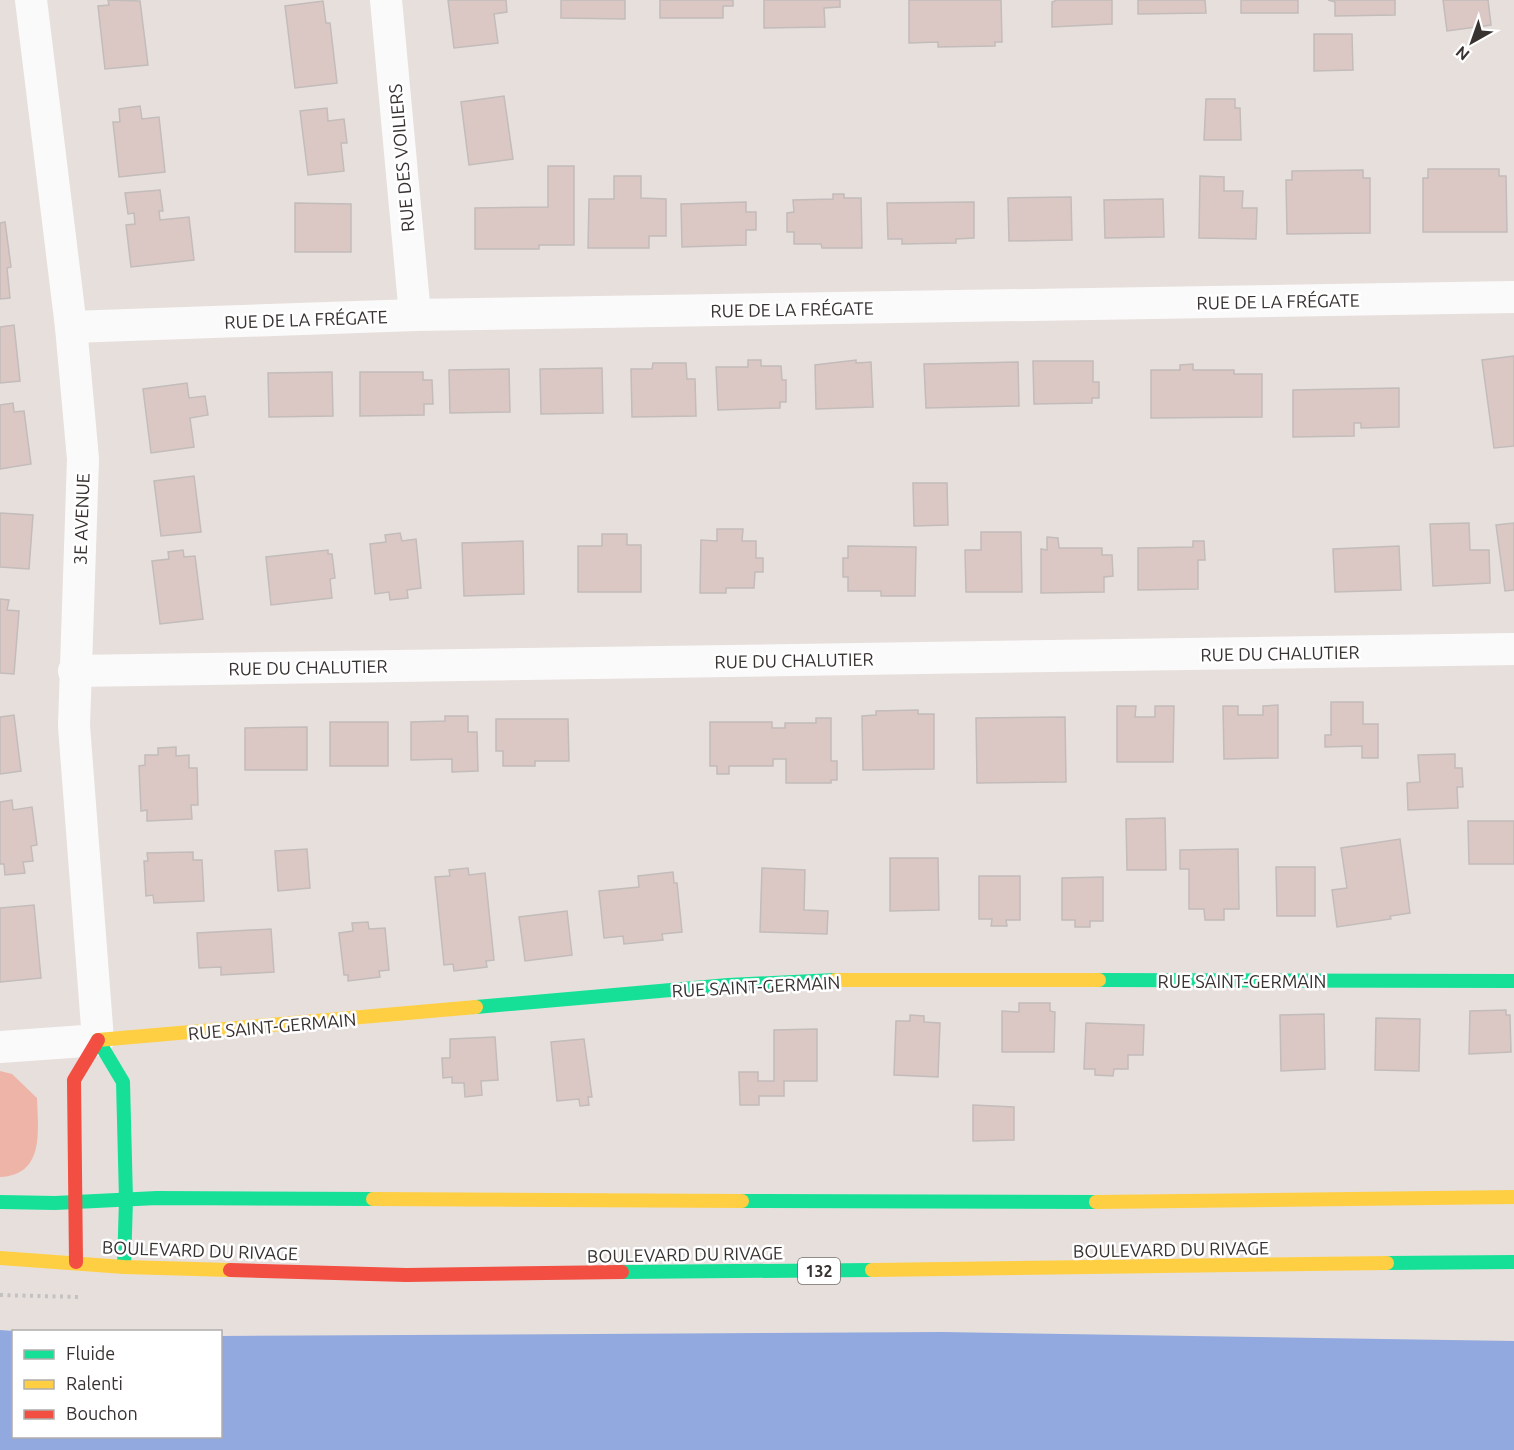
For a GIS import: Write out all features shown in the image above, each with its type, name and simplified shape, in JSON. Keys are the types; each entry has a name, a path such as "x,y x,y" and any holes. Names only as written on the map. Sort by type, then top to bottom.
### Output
{"main road":[{"name":"RUE SAINT-GERMAIN","path":"98,1040 760,984 946,980 1514,981"},
{"path":"76,1262 74,1080 98,1040 123,1082 126,1199 124,1267"},
{"path":"0,1202 76,1202 126,1199 1032,1203 1514,1197"},
{"name":"BOULEVARD DU RIVAGE","path":"0,1258 124,1267 406,1275 1514,1262"}],"street":[{"name":"3E AVENUE","path":"31,0 70,327 83,459 74,671 74,726 98,1040"},
{"name":"RUE DES VOILIERS","path":"386,0 415,315"},
{"name":"RUE DE LA FRÉGATE","path":"70,327 415,315 1514,297"},
{"name":"RUE DU CHALUTIER","path":"74,671 1514,649"},
{"name":"RUE SAINT-GERMAIN","path":"0,1047 98,1040"}],"shaded area":[{"path":"0,1071 12,1074 37,1098 38,1137 32,1160 25,1168 15,1174 0,1177"}],"water":[{"path":"0,1330 12,1331 12,1438 222,1438 222,1336 942,1332 1514,1341 1514,1450 0,1450"}],"building":[{"path":"108,0 140,1 148,65 105,69 98,6 109,5"},
{"path":"448,0 506,0 507,12 494,14 498,43 454,48"},
{"path":"561,0 625,0 625,19 561,18"},
{"path":"660,0 733,0 733,6 723,6 723,18 660,18"},
{"path":"764,0 840,0 840,7 824,8 825,27 764,28"},
{"path":"909,0 1001,0 1002,42 995,42 995,46 938,47 938,42 909,43"},
{"path":"1057,0 1112,0 1112,24 1052,27 1052,2"},
{"path":"1138,0 1205,0 1206,13 1138,14"},
{"path":"1241,0 1298,0 1298,13 1241,13"},
{"path":"1328,0 1395,0 1395,15 1335,16 1335,2"},
{"path":"1443,0 1488,0 1491,25 1447,31"},
{"path":"323,1 326,23 330,23 337,83 295,88 285,6"},
{"path":"1314,34 1352,34 1353,70 1314,71"},
{"path":"504,96 513,159 469,165 461,102"},
{"path":"1206,99 1235,99 1235,108 1240,108 1241,140 1204,140"},
{"path":"140,106 142,119 159,117 165,172 119,177 113,122 120,122 119,109"},
{"path":"327,108 328,121 344,119 347,143 341,143 344,171 308,175 300,111"},
{"path":"548,166 574,166 574,245 539,245 539,249 475,249 475,208 548,207"},
{"path":"1428,169 1499,169 1499,176 1506,176 1507,232 1423,232 1423,178 1428,178"},
{"path":"1363,170 1363,178 1370,178 1370,233 1287,234 1286,180 1292,180 1292,171"},
{"path":"614,176 641,176 641,198 666,199 666,236 649,236 649,248 588,248 589,199 614,199"},
{"path":"1200,176 1224,177 1224,191 1243,191 1242,208 1257,208 1256,239 1199,238"},
{"path":"160,190 163,211 159,211 160,220 189,217 194,260 131,267 126,225 135,224 134,213 128,214 125,193"},
{"path":"833,194 844,194 844,198 861,198 862,248 822,248 821,244 794,244 794,232 787,232 787,213 794,212 793,200 833,199"},
{"path":"1071,197 1072,240 1009,241 1008,198"},
{"path":"1163,199 1164,237 1105,238 1104,200"},
{"path":"746,202 746,212 756,212 756,230 746,230 746,245 682,247 681,204"},
{"path":"974,202 974,238 956,239 956,243 902,244 902,239 888,239 887,203"},
{"path":"295,203 351,204 351,252 295,252"},
{"path":"5,222 11,267 7,268 10,298 0,299 0,223"},
{"path":"14,325 20,381 0,383 0,327"},
{"path":"1514,356 1514,446 1494,448 1482,360"},
{"path":"748,360 761,360 761,366 781,366 782,380 786,380 786,402 780,402 780,408 718,410 716,367 748,367"},
{"path":"856,360 856,363 871,362 873,407 816,409 815,365"},
{"path":"1033,361 1093,361 1093,382 1099,382 1099,398 1092,398 1092,403 1034,404"},
{"path":"1018,362 1019,406 926,408 924,364"},
{"path":"653,363 686,363 687,379 695,379 696,416 632,417 631,369 652,369"},
{"path":"1193,364 1193,370 1234,370 1234,374 1262,374 1262,417 1151,418 1151,370 1180,370 1180,365"},
{"path":"602,368 603,413 541,414 540,369"},
{"path":"509,369 510,412 450,413 449,370"},
{"path":"332,372 333,416 269,417 268,373"},
{"path":"360,372 423,372 423,380 432,380 433,404 424,404 424,415 360,416"},
{"path":"187,383 189,398 205,396 208,415 190,418 194,447 151,453 143,389"},
{"path":"1399,388 1399,427 1361,428 1361,423 1354,423 1354,436 1293,437 1293,390"},
{"path":"13,403 14,412 24,411 31,464 0,469 0,405"},
{"path":"194,476 201,532 161,536 154,481"},
{"path":"913,483 947,483 948,525 914,526"},
{"path":"0,513 33,515 29,569 0,567"},
{"path":"1469,523 1470,550 1489,550 1490,583 1433,586 1430,524"},
{"path":"1514,523 1514,590 1505,591 1496,525"},
{"path":"717,529 743,529 742,541 756,541 756,558 763,558 763,572 755,572 754,588 726,588 726,593 700,593 701,540 717,541"},
{"path":"981,532 1021,532 1022,592 966,592 965,550 981,550"},
{"path":"400,533 402,541 416,539 421,588 407,590 408,598 390,600 389,592 375,594 370,544 386,542 385,535"},
{"path":"602,534 627,534 627,545 641,545 641,592 578,592 578,546 602,546"},
{"path":"1047,537 1058,538 1059,548 1102,548 1102,555 1112,555 1113,576 1104,577 1104,592 1041,593 1041,549 1047,550"},
{"path":"523,541 524,594 464,596 462,543"},
{"path":"1193,541 1204,541 1205,560 1198,560 1198,589 1138,590 1138,548 1193,547"},
{"path":"848,546 916,547 915,596 881,596 881,591 848,591 848,577 843,577 843,558 848,558"},
{"path":"1399,546 1401,590 1335,592 1333,549"},
{"path":"183,550 184,557 195,556 203,619 160,624 152,561 169,559 168,552"},
{"path":"328,550 328,554 332,554 335,578 330,579 332,598 271,605 266,557"},
{"path":"0,599 9,600 7,610 19,611 14,674 0,673"},
{"path":"1331,702 1363,702 1363,724 1378,724 1378,758 1362,758 1362,746 1325,747 1325,735 1331,735"},
{"path":"1278,705 1278,758 1224,759 1223,706 1238,706 1238,715 1263,715 1263,706"},
{"path":"1117,706 1136,706 1135,717 1155,717 1155,706 1174,706 1173,762 1117,762"},
{"path":"918,710 918,714 934,714 934,769 863,770 862,716 876,715 876,711"},
{"path":"14,715 21,771 0,774 0,717"},
{"path":"445,716 468,716 468,732 477,732 478,771 452,772 452,759 411,760 411,722 445,721"},
{"path":"1065,717 1066,782 977,783 976,718"},
{"path":"816,718 831,718 831,761 837,761 837,780 831,780 831,783 786,783 786,759 773,759 773,766 729,766 729,774 717,774 717,766 710,766 710,722 772,722 772,728 785,728 785,723 816,723"},
{"path":"496,719 568,719 569,761 535,761 535,766 503,766 503,751 496,751"},
{"path":"330,722 388,722 388,766 330,766"},
{"path":"307,727 307,770 245,770 245,728"},
{"path":"176,747 176,756 189,755 189,768 197,768 198,805 191,805 192,819 147,821 147,810 141,811 139,766 145,765 145,755 158,755 158,748"},
{"path":"1455,754 1455,768 1462,768 1463,787 1457,787 1458,808 1408,810 1407,783 1420,782 1418,755"},
{"path":"12,800 13,810 32,807 37,845 31,846 33,861 23,862 25,873 5,875 4,864 0,864 0,802"},
{"path":"1165,818 1166,870 1127,870 1126,819"},
{"path":"1468,821 1514,821 1514,864 1469,864"},
{"path":"1400,839 1410,913 1390,916 1391,919 1337,927 1332,890 1347,888 1341,848"},
{"path":"307,849 310,888 278,891 275,851"},
{"path":"1238,849 1239,909 1224,909 1224,920 1205,920 1204,909 1189,909 1189,869 1180,869 1180,850"},
{"path":"193,852 193,860 202,860 204,901 154,903 153,895 146,896 144,861 148,861 147,853"},
{"path":"890,858 938,858 939,910 890,911"},
{"path":"1276,867 1315,867 1315,916 1277,916"},
{"path":"468,868 469,875 485,873 494,960 486,961 487,967 454,971 453,964 444,965 435,877 450,876 449,870"},
{"path":"762,868 805,870 804,910 828,911 827,934 760,932"},
{"path":"673,872 674,883 677,883 682,932 662,934 663,940 624,944 623,936 604,938 599,891 639,887 638,876"},
{"path":"979,876 1020,876 1020,920 1006,920 1007,926 991,926 992,919 979,919"},
{"path":"1103,877 1103,921 1090,921 1090,927 1075,927 1075,920 1062,920 1062,878"},
{"path":"34,905 41,978 0,982 0,908"},
{"path":"567,911 572,955 525,961 519,917"},
{"path":"368,922 369,929 385,928 389,970 379,971 380,977 348,981 348,975 344,975 339,933 353,931 352,923"},
{"path":"271,929 274,972 221,975 221,967 199,968 197,933"},
{"path":"1019,1003 1050,1003 1050,1011 1055,1012 1054,1052 1002,1052 1002,1011 1019,1012"},
{"path":"1506,1010 1506,1015 1510,1015 1511,1052 1469,1054 1470,1011"},
{"path":"1324,1014 1325,1069 1281,1071 1280,1015"},
{"path":"910,1015 924,1016 924,1022 940,1023 938,1077 894,1075 896,1021 910,1021"},
{"path":"1376,1018 1420,1019 1419,1071 1375,1070"},
{"path":"1086,1023 1144,1025 1143,1055 1128,1055 1128,1069 1114,1069 1113,1076 1095,1075 1095,1069 1084,1069"},
{"path":"817,1029 817,1081 784,1081 784,1096 759,1096 759,1105 740,1105 739,1072 758,1072 758,1081 774,1081 774,1030"},
{"path":"495,1037 498,1080 481,1081 482,1095 465,1097 464,1083 452,1083 452,1077 443,1078 442,1058 450,1058 450,1039"},
{"path":"584,1039 592,1097 588,1097 589,1105 580,1106 579,1099 557,1101 551,1042"},
{"path":"973,1105 1014,1107 1014,1140 973,1141"}],"traffic: fast":[{"path":"476,1007 728,985 835,980"},
{"path":"1099,980 1514,981"},
{"path":"98,1040 123,1082 126,1199 124,1267"},
{"path":"0,1202 55,1203 157,1198 373,1199"},
{"path":"742,1201 1096,1202"},
{"path":"1387,1263 1514,1262"},
{"path":"622,1272 872,1270"}],"traffic: slow":[{"path":"835,980 1099,980"},
{"path":"98,1040 476,1007"},
{"path":"1096,1202 1514,1197"},
{"path":"373,1199 742,1201"},
{"path":"0,1258 124,1267 230,1270"},
{"path":"872,1270 1387,1263"}],"traffic: jam":[{"path":"76,1262 74,1080 98,1040"},
{"path":"230,1270 406,1275 622,1272"}]}
